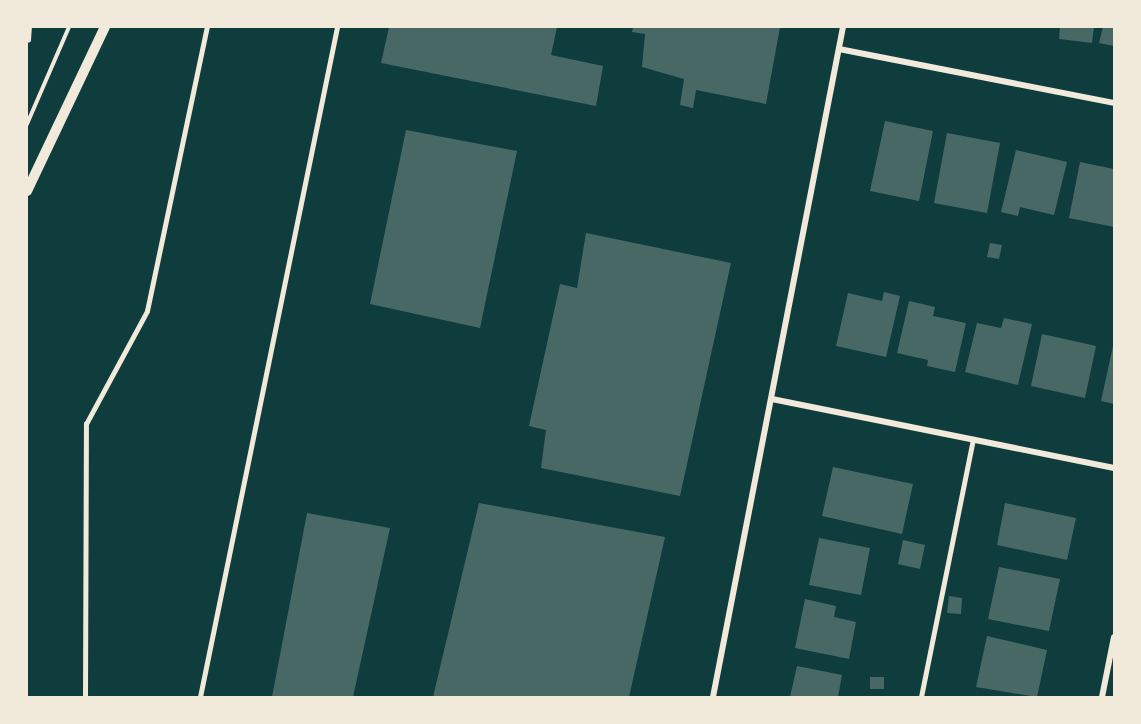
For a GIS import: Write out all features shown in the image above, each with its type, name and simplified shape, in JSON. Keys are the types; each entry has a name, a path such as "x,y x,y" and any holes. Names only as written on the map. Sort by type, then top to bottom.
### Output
{"street":[{"path":"27,191 105,27"},
{"path":"713,697 843,27"},
{"path":"839,49 1114,103"},
{"path":"772,399 1114,468"},
{"path":"1102,697 1114,637"}],"lane":[{"path":"28,40 29,27"},
{"path":"85,697 86,424 147,311 207,27"},
{"path":"200,697 337,27"},
{"path":"921,697 973,439"}],"path":[{"path":"27,124 69,27"}],"building":[{"path":"389,27 557,27 551,55 603,66 596,106 381,63"},
{"path":"633,27 780,27 766,104 696,90 693,108 680,105 684,79 642,67 645,34 632,32"},
{"path":"1060,27 1094,27 1092,43 1059,39"},
{"path":"1103,27 1114,27 1114,46 1099,43"},
{"path":"885,121 933,131 919,201 870,191"},
{"path":"406,130 517,151 480,328 370,304"},
{"path":"947,133 1000,143 987,213 934,203"},
{"path":"1016,150 1067,162 1054,215 1020,207 1018,216 1001,212"},
{"path":"1080,162 1114,169 1114,227 1069,218"},
{"path":"586,233 731,263 680,496 541,468 546,430 529,426 560,284 577,288"},
{"path":"990,243 1002,245 999,259 987,257"},
{"path":"884,292 900,296 886,357 836,346 848,293 882,301"},
{"path":"909,301 935,307 933,316 966,323 955,372 927,366 928,360 897,353"},
{"path":"1004,318 1032,324 1018,385 965,372 977,323 1001,328"},
{"path":"1042,334 1096,346 1085,398 1031,386"},
{"path":"1114,347 1114,404 1101,401"},
{"path":"833,467 913,484 902,534 822,516"},
{"path":"479,503 665,537 629,697 433,697"},
{"path":"1005,503 1076,518 1067,560 997,545"},
{"path":"307,513 390,528 353,697 272,697"},
{"path":"819,538 870,548 861,595 809,585"},
{"path":"903,540 925,545 920,569 898,564"},
{"path":"999,567 1060,579 1049,631 988,619"},
{"path":"949,596 962,598 961,614 947,613"},
{"path":"805,599 836,606 834,617 856,622 849,659 795,648"},
{"path":"987,636 1047,650 1037,697 976,687"},
{"path":"797,666 842,675 838,697 790,697"},
{"path":"870,677 884,677 884,689 870,689"}]}
